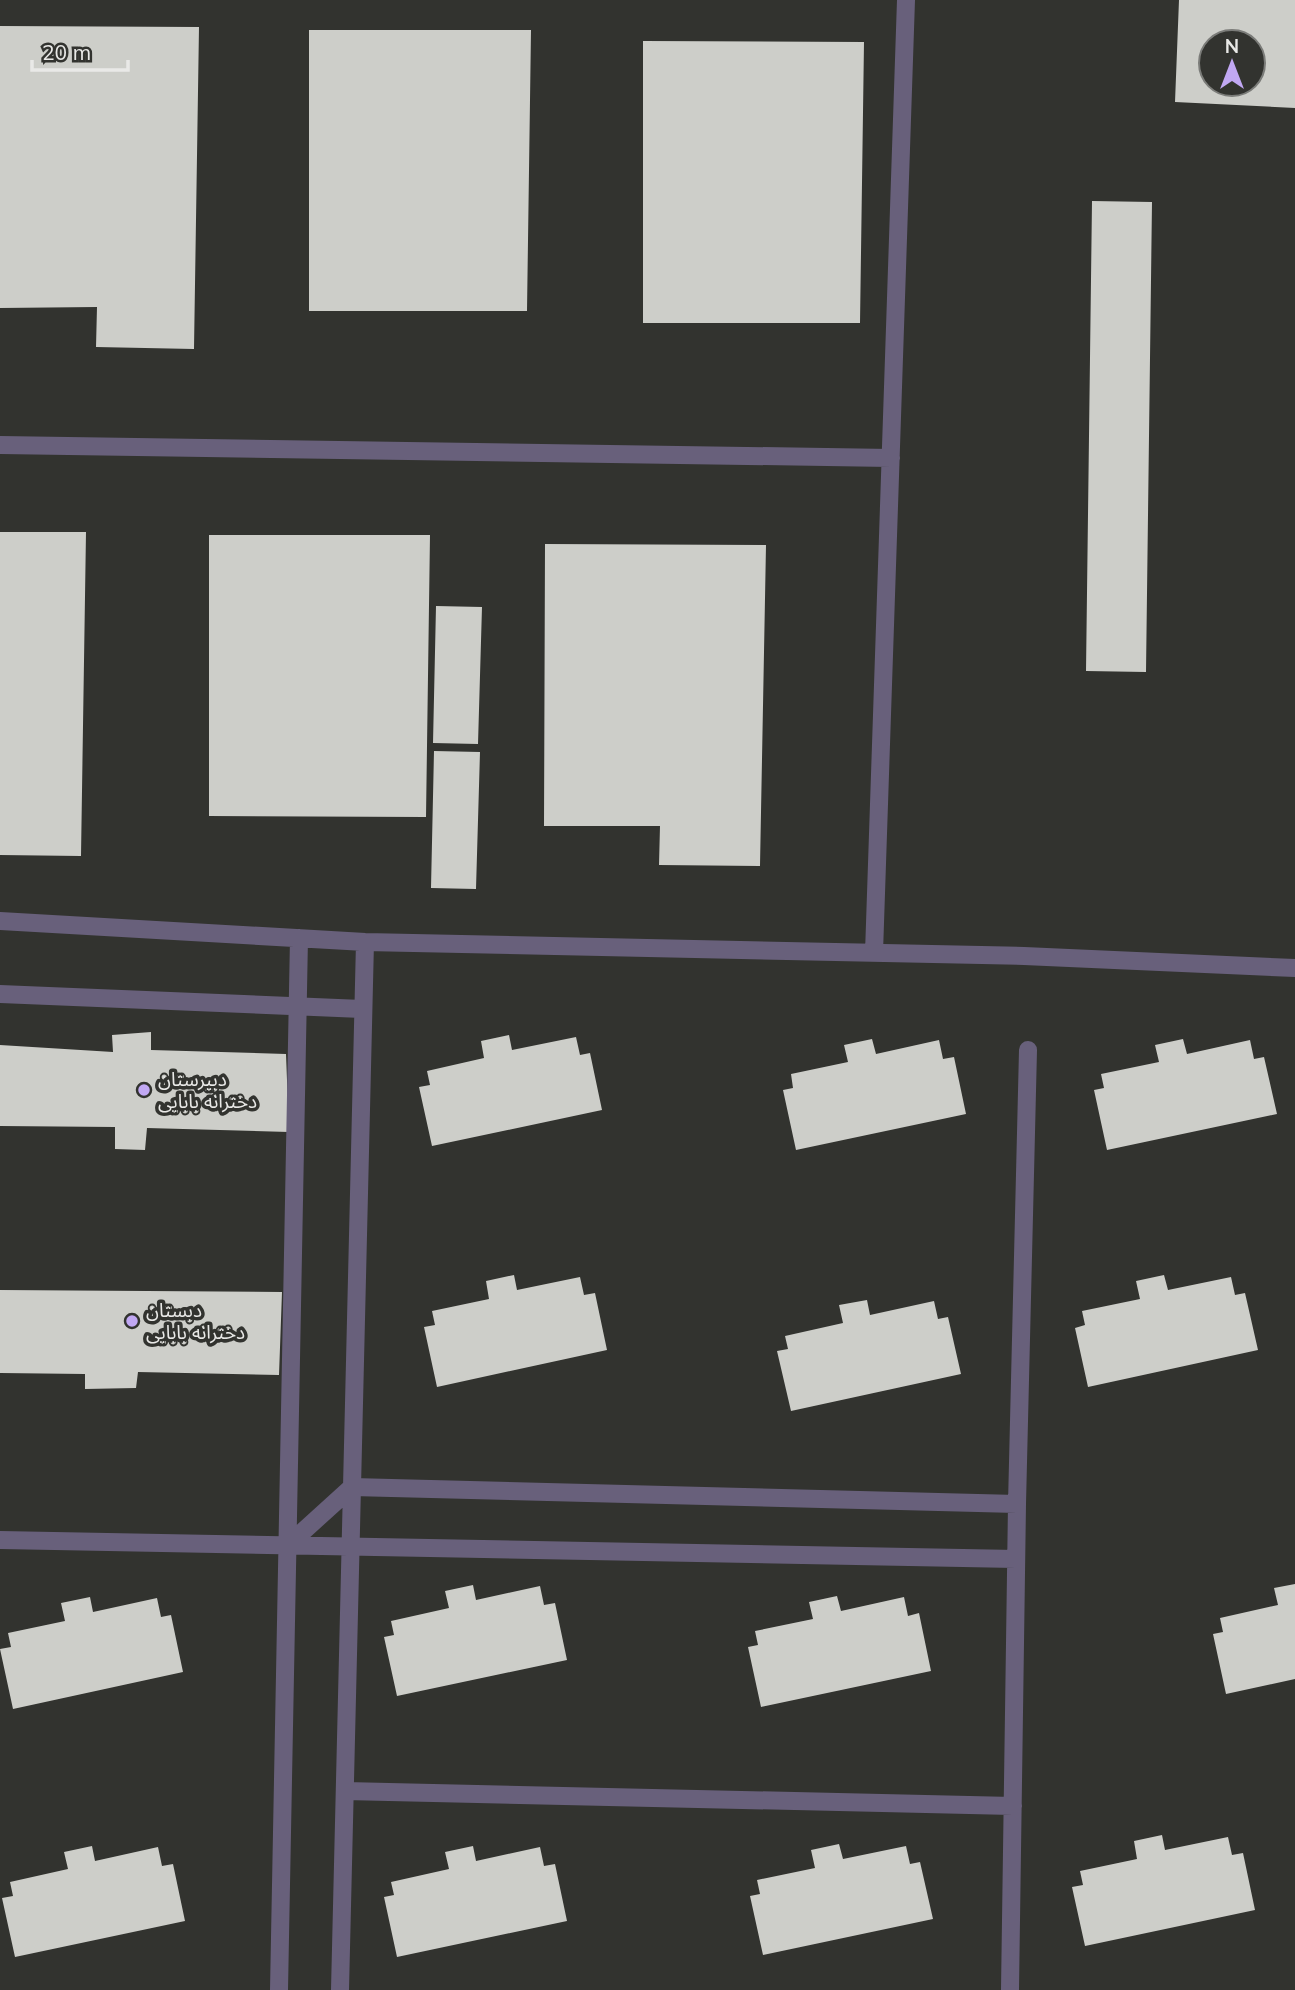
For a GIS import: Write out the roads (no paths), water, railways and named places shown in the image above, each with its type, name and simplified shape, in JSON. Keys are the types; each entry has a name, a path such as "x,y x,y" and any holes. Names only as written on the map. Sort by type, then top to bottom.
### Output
{"street":[{"path":"874,953 906,0"},
{"path":"0,445 891,458"},
{"path":"0,921 365,942 1024,956 1295,968"},
{"path":"279,1990 299,938"},
{"path":"340,1990 365,942"},
{"path":"0,994 362,1009"},
{"path":"1010,1990 1017,1504 1028,1050"},
{"path":"288,1545 352,1487 1017,1504"},
{"path":"0,1540 1016,1559"},
{"path":"345,1791 1013,1806"}],"place":[{"name":"دبیرستان دخترانه بابایی","path":"144,1090"},
{"name":"دبستان دخترانه بابایی","path":"132,1321"}]}
